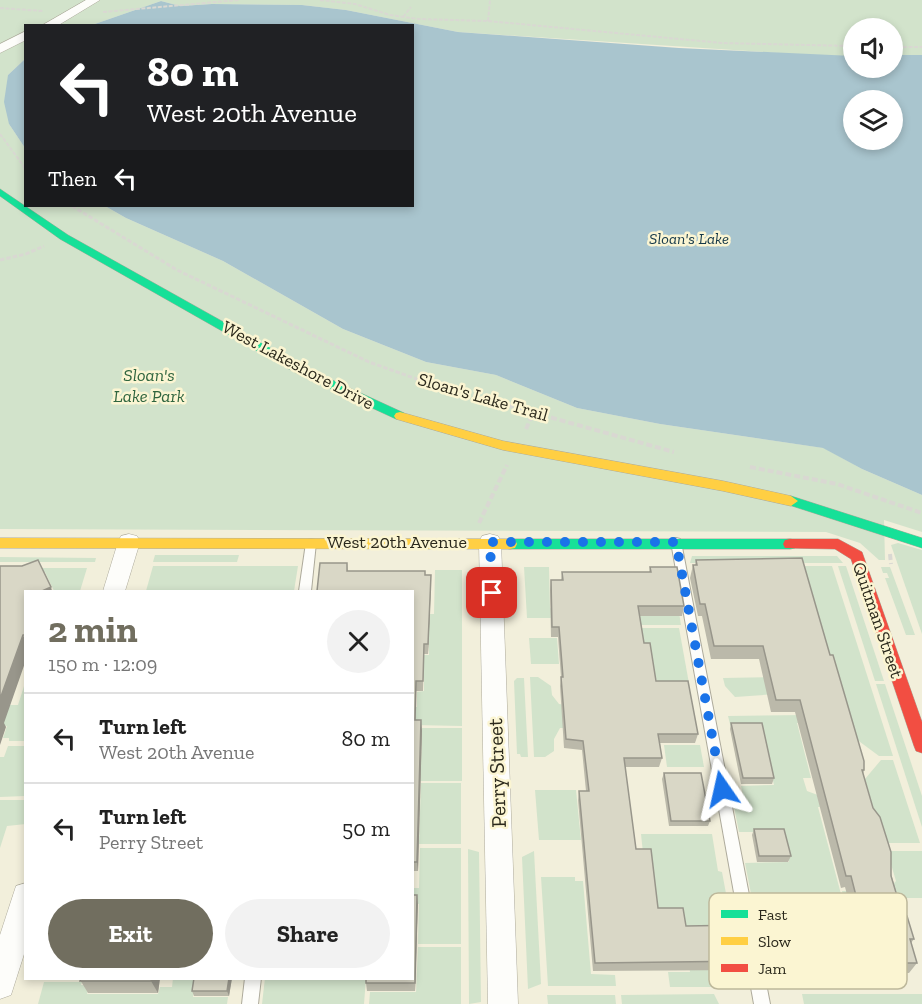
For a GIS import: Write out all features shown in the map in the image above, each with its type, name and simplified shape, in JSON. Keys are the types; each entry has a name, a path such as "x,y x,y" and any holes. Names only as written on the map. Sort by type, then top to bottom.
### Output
{"street":[{"path":"51,24 94,0"},
{"path":"0,49 24,36"},
{"name":"West Lakeshore Drive","path":"0,192 64,237 140,277 300,370 388,412 474,439 724,485 801,504 922,543"},
{"path":"114,590 129,542"},
{"name":"Perry Street","path":"490,542 503,1004"},
{"name":"West 20th Avenue","path":"0,543 831,542"},
{"name":"Quitman Street","path":"831,542 845,546 857,556 922,746"},
{"path":"0,984 24,903"}],"lane":[{"path":"304,590 311,542"},
{"path":"676,542 741,893"},
{"path":"250,1004 253,980"},
{"path":"759,989 762,1004"}],"path":[{"path":"131,8 239,0"},
{"path":"320,0 355,4 403,17 488,21 722,43 843,46"},
{"path":"488,21 490,0"},
{"path":"403,17 411,7"},
{"path":"0,8 26,9 68,16"},
{"path":"903,47 922,47"},
{"path":"0,134 24,167"},
{"name":"Sloan's Lake Trail","path":"74,207 177,270 369,362 425,382 534,411 615,438 680,454"},
{"path":"490,542 489,528 479,523 498,479 517,448 534,411"},
{"path":"741,466 817,478 852,487 922,513"}],"green space":[{"name":"Sloan's Lake Park","path":"0,0 922,0 922,55 903,55 903,18 843,18 843,56 458,32 346,10 302,5 180,6 161,1 95,24 24,24 24,60 8,75 9,124 24,146 24,207 107,207 126,218 223,261 343,329 426,362 496,375 577,408 660,424 824,448 862,469 922,495 922,532 884,520 885,560 879,560 860,543 826,532 0,529"},
{"path":"898,543 922,550 922,634 891,545"},
{"path":"155,555 239,555 237,562 153,562"},
{"path":"692,556 837,556 843,563 690,563"},
{"path":"0,557 96,558 95,562 0,562"},
{"path":"153,566 298,566 294,590 146,590"},
{"path":"752,566 832,566 893,756 879,756 852,736"},
{"path":"838,566 846,566 884,681 875,681"},
{"path":"524,567 549,567 550,608 569,618 527,618"},
{"path":"881,567 890,567 915,635 906,635 885,578 889,578 887,573 883,573"},
{"path":"0,568 87,568 80,590 54,590 45,572 28,578"},
{"path":"435,570 462,570 462,726 414,725 417,692 424,691 424,678 421,677 414,655 429,655 429,628 414,614 434,614"},
{"path":"677,600 681,625 624,625 637,614"},
{"path":"640,628 679,628 690,689 664,689 626,642"},
{"path":"529,638 557,638 559,664 531,664"},
{"path":"530,677 538,677 551,686 552,695 559,704 566,705 568,728 560,728 554,739 554,751 545,757 534,757"},
{"path":"771,677 776,694 735,697 725,686 723,678"},
{"path":"517,678 524,678 528,757 521,757 517,754 514,681"},
{"path":"876,684 885,684 922,796 922,827"},
{"path":"24,686 24,741 9,741 9,738 3,738 7,726 0,725 0,705 18,705"},
{"path":"805,715 807,723 797,723 811,778 803,778 807,791 831,800 825,807 818,807 841,893 751,893 745,863 789,862 782,832 739,832 734,807 743,794 741,786 774,785 761,728 731,728 728,716"},
{"path":"422,728 462,728 462,781 414,781 414,765 421,765"},
{"path":"664,745 700,745 704,767 667,767"},
{"path":"8,746 24,746 24,796 0,797 0,757 4,757"},
{"path":"881,760 893,760 920,843 884,843 846,796 870,796 865,779"},
{"path":"421,783 461,783 461,844 419,844"},
{"path":"535,790 576,790 581,840 539,840"},
{"path":"0,800 24,800 24,824 7,826 0,848"},
{"path":"641,834 712,834 718,871 722,872 726,893 709,893 709,931 685,931 602,915 643,853"},
{"path":"420,848 461,848 461,944 418,944 419,904 414,903 414,888 419,888"},
{"path":"468,849 479,852 481,1002 469,1004"},
{"path":"534,851 541,984 528,989 522,857"},
{"path":"887,851 922,851 922,898 907,898 907,893 843,893 842,891 888,890 896,881"},
{"path":"541,877 575,877 575,881 583,881 591,974 615,975 616,986 548,986"},
{"path":"684,934 704,934 709,960 709,987 670,987 668,972 690,972"},
{"path":"418,947 461,947 461,1004 369,1004 370,992 416,992"},
{"path":"173,980 196,980 193,997 228,997 227,1004 38,1004 44,982 82,982 81,985 89,985 87,994 158,994 160,987 172,987"},
{"path":"265,980 366,980 364,1004 262,1004"},
{"path":"714,994 719,1004 622,1004 621,995"},
{"path":"802,994 922,994 922,1004 804,1004"},
{"path":"547,995 615,995 616,1004 548,1004"}],"water":[{"name":"Sloan's Lake","path":"161,1 180,6 302,5 346,10 458,32 679,48 843,56 843,78 903,78 903,55 922,55 922,495 862,469 823,448 660,424 577,408 496,375 426,362 343,329 223,261 126,218 107,207 414,207 414,24 95,24"},
{"path":"24,60 24,146 9,124 4,102 8,75"}],"building":[{"path":"802,558 864,761 864,770 862,770 873,808 880,817 891,852 891,876 896,893 855,893 851,876 846,876 800,700 776,700 763,646 714,646 705,604 700,604 693,565 697,565 696,560"},
{"path":"38,560 51,587 44,590 24,590 24,635 0,699 0,566 22,566"},
{"path":"320,563 347,563 347,571 425,571 425,575 431,575 428,644 424,644 423,681 416,681 415,720 421,720 417,862 414,862 414,590 317,590"},
{"path":"650,567 677,567 684,606 638,606 644,643 650,643 656,681 688,681 698,734 658,734 662,758 624,758 636,849 651,849 658,908 683,908 686,926 709,926 709,962 595,963 579,791 589,791 583,741 566,739 559,627 552,627 551,580 563,580 562,572 651,572"},
{"path":"731,723 762,723 774,778 743,778"},
{"path":"664,773 701,773 710,821 671,821"},
{"path":"754,829 784,829 791,856 759,856"},
{"path":"414,895 417,895 415,983 366,983 366,980 414,980"},
{"path":"907,916 914,939 910,939 917,963 907,963"},
{"path":"80,980 151,980 151,981"},
{"path":"194,980 229,980 227,991 192,991"}],"traffic: fast":[{"path":"0,192 64,237 300,370 400,416"},
{"path":"791,501 922,543"},
{"path":"510,544 790,544"}],"traffic: slow":[{"path":"400,416 503,446 723,486 791,501"},
{"path":"0,543 510,544"}],"traffic: jam":[{"path":"790,544 838,544 857,556 922,746"}],"route":[{"path":"492,593 490,542 676,542 722,789"}]}
